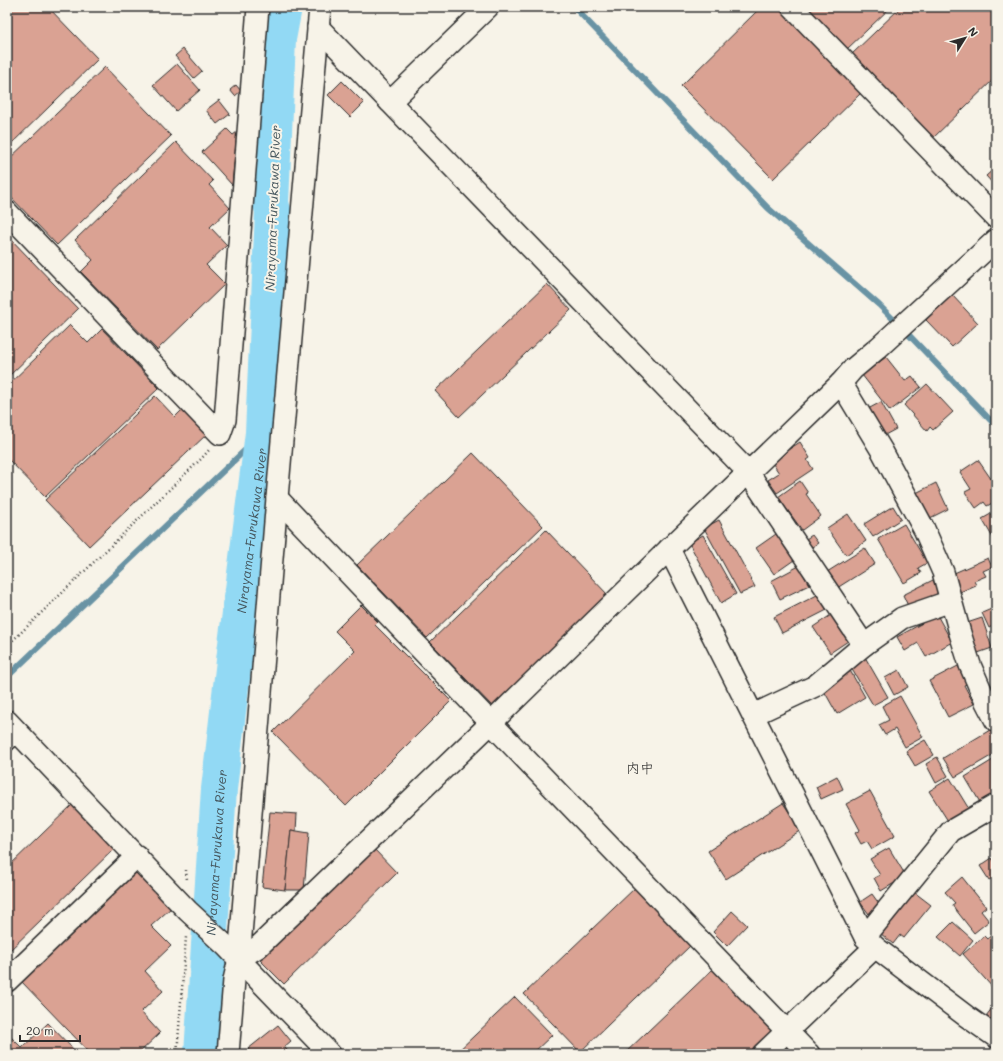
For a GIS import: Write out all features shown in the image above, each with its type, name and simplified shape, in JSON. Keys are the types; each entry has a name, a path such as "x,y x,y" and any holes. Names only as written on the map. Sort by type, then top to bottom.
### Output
{"street":[{"path":"7,212 220,434 225,420 258,7"},
{"path":"390,102 488,7"},
{"path":"792,7 996,218"},
{"path":"319,17 390,102 748,472 864,644"},
{"path":"228,1054 234,980 233,953 277,498 319,17"},
{"path":"233,953 258,948 491,723 853,369 996,240"},
{"path":"841,382 882,451 924,529 943,572 970,665 996,721"},
{"path":"277,498 809,1054"},
{"path":"669,549 870,942 966,1016 996,1037"},
{"path":"753,715 815,686 864,644 902,618 951,601"},
{"path":"11,734 233,953 330,1054"},
{"path":"763,1054 787,1031 870,942 951,831 996,805"},
{"path":"7,981 136,856"}],"path":[{"path":"7,646 202,458 220,434"},
{"path":"177,1054 192,914"}],"building":[{"path":"7,7 48,7 98,59 7,148"},
{"path":"761,7 781,7 863,91 773,179 681,86"},
{"path":"806,7 891,7 846,50"},
{"path":"901,7 996,7 996,77 932,139 851,55"},
{"path":"183,49 202,71 194,78 175,56"},
{"path":"177,64 200,90 176,111 153,85"},
{"path":"105,67 171,136 57,245 7,193 7,161"},
{"path":"342,81 364,103 350,117 328,95"},
{"path":"236,85 241,91 235,96 230,90"},
{"path":"219,100 230,114 217,124 206,110"},
{"path":"227,129 233,135 237,132 232,185 202,152"},
{"path":"176,142 213,181 209,185 230,208 210,227 227,245 206,265 225,284 157,350 81,272 93,260 75,240"},
{"path":"996,167 996,187 986,176"},
{"path":"7,235 78,309 7,378"},
{"path":"547,284 571,310 459,417 435,391"},
{"path":"952,295 978,323 952,347 926,320"},
{"path":"70,325 88,343 102,329 159,388 45,497 7,458 7,386"},
{"path":"886,357 905,381 912,376 921,387 890,411 862,375"},
{"path":"927,384 953,412 933,430 930,427 927,431 904,405"},
{"path":"155,396 175,417 183,409 207,434 89,546 45,500"},
{"path":"881,402 896,429 883,436 868,409"},
{"path":"800,442 810,458 807,460 813,469 777,493 768,480 779,473 771,461"},
{"path":"473,453 543,526 427,638 357,565"},
{"path":"978,460 996,486 996,501 987,506 984,502 976,508 965,492 971,489 960,472"},
{"path":"800,481 808,493 806,494 821,516 802,530 778,497"},
{"path":"936,483 948,509 928,519 916,493"},
{"path":"893,506 901,519 873,537 864,524"},
{"path":"996,511 996,543 982,519"},
{"path":"848,514 866,541 846,555 827,528"},
{"path":"719,520 755,587 740,594 704,528"},
{"path":"904,524 927,563 918,568 921,573 904,583 878,539"},
{"path":"546,530 609,596 493,707 430,642"},
{"path":"776,534 794,560 774,574 756,548"},
{"path":"703,535 736,594 721,603 689,543"},
{"path":"812,535 818,543 809,549 803,541"},
{"path":"865,548 875,564 837,588 827,572"},
{"path":"988,558 992,567 983,571 986,576 974,581 976,585 960,592 952,574"},
{"path":"799,566 809,585 780,599 771,581"},
{"path":"933,580 939,593 909,608 903,595"},
{"path":"819,594 827,610 782,633 774,617"},
{"path":"361,605 378,622 375,625 451,701 346,806 273,732 355,651 335,631"},
{"path":"996,607 996,624 989,628 982,613"},
{"path":"831,615 848,641 830,653 813,627"},
{"path":"937,615 952,642 926,657 918,643 905,651 897,637"},
{"path":"982,618 992,648 975,654 964,624"},
{"path":"865,657 888,697 873,705 850,666"},
{"path":"958,666 967,684 964,685 974,704 948,717 929,681"},
{"path":"848,667 865,697 837,714 823,689"},
{"path":"899,670 908,687 894,695 885,678"},
{"path":"900,696 923,737 905,747 895,729 885,735 879,725 889,720 882,706"},
{"path":"990,730 996,740 996,753 955,777 943,758"},
{"path":"925,740 934,755 915,766 906,751"},
{"path":"937,757 948,776 936,783 926,764"},
{"path":"996,758 996,796 981,804 965,777"},
{"path":"837,776 843,789 821,799 816,787"},
{"path":"950,778 969,809 948,821 929,791"},
{"path":"870,791 895,836 872,849 867,841 861,844 855,833 860,830 846,804"},
{"path":"783,803 801,830 726,879 708,851"},
{"path":"73,804 115,848 7,953 7,868"},
{"path":"270,812 297,814 296,831 291,830 285,890 262,887"},
{"path":"291,830 309,833 304,890 285,890"},
{"path":"373,848 397,873 284,984 260,960"},
{"path":"889,848 906,876 881,891 874,878 880,875 870,859"},
{"path":"992,858 996,865 996,876 989,880 980,866"},
{"path":"135,871 171,908 151,926 171,946 145,971 163,991 141,1012 160,1033 138,1054 91,1054 21,981"},
{"path":"962,877 986,907 981,911 989,921 974,933 952,905 955,903 945,892"},
{"path":"636,887 691,945 580,1052 524,994"},
{"path":"914,892 931,905 904,938 900,935 893,944 880,933"},
{"path":"872,894 880,905 869,914 860,902"},
{"path":"732,911 747,925 727,946 713,932"},
{"path":"953,922 973,940 960,956 938,937"},
{"path":"992,935 996,940 996,985 993,988 963,954 984,936 987,939"},
{"path":"713,969 774,1033 752,1054 624,1054"},
{"path":"515,997 552,1035 532,1054 455,1054"},
{"path":"996,1003 996,1023 986,1016"},
{"path":"48,1023 78,1054 7,1054 7,1033 22,1048"},
{"path":"278,1025 291,1041 284,1047 288,1051 284,1054 252,1054 248,1049"}],"waterway":[{"name":"Nirayama-Furukawa River","path":"202,1054 219,789 263,433 273,211 271,203 278,39 284,7"},
{"path":"574,7 768,208 879,305 996,426"},
{"path":"7,677 263,433"}],"district":[{"name":"内中","path":"640,767"}]}
